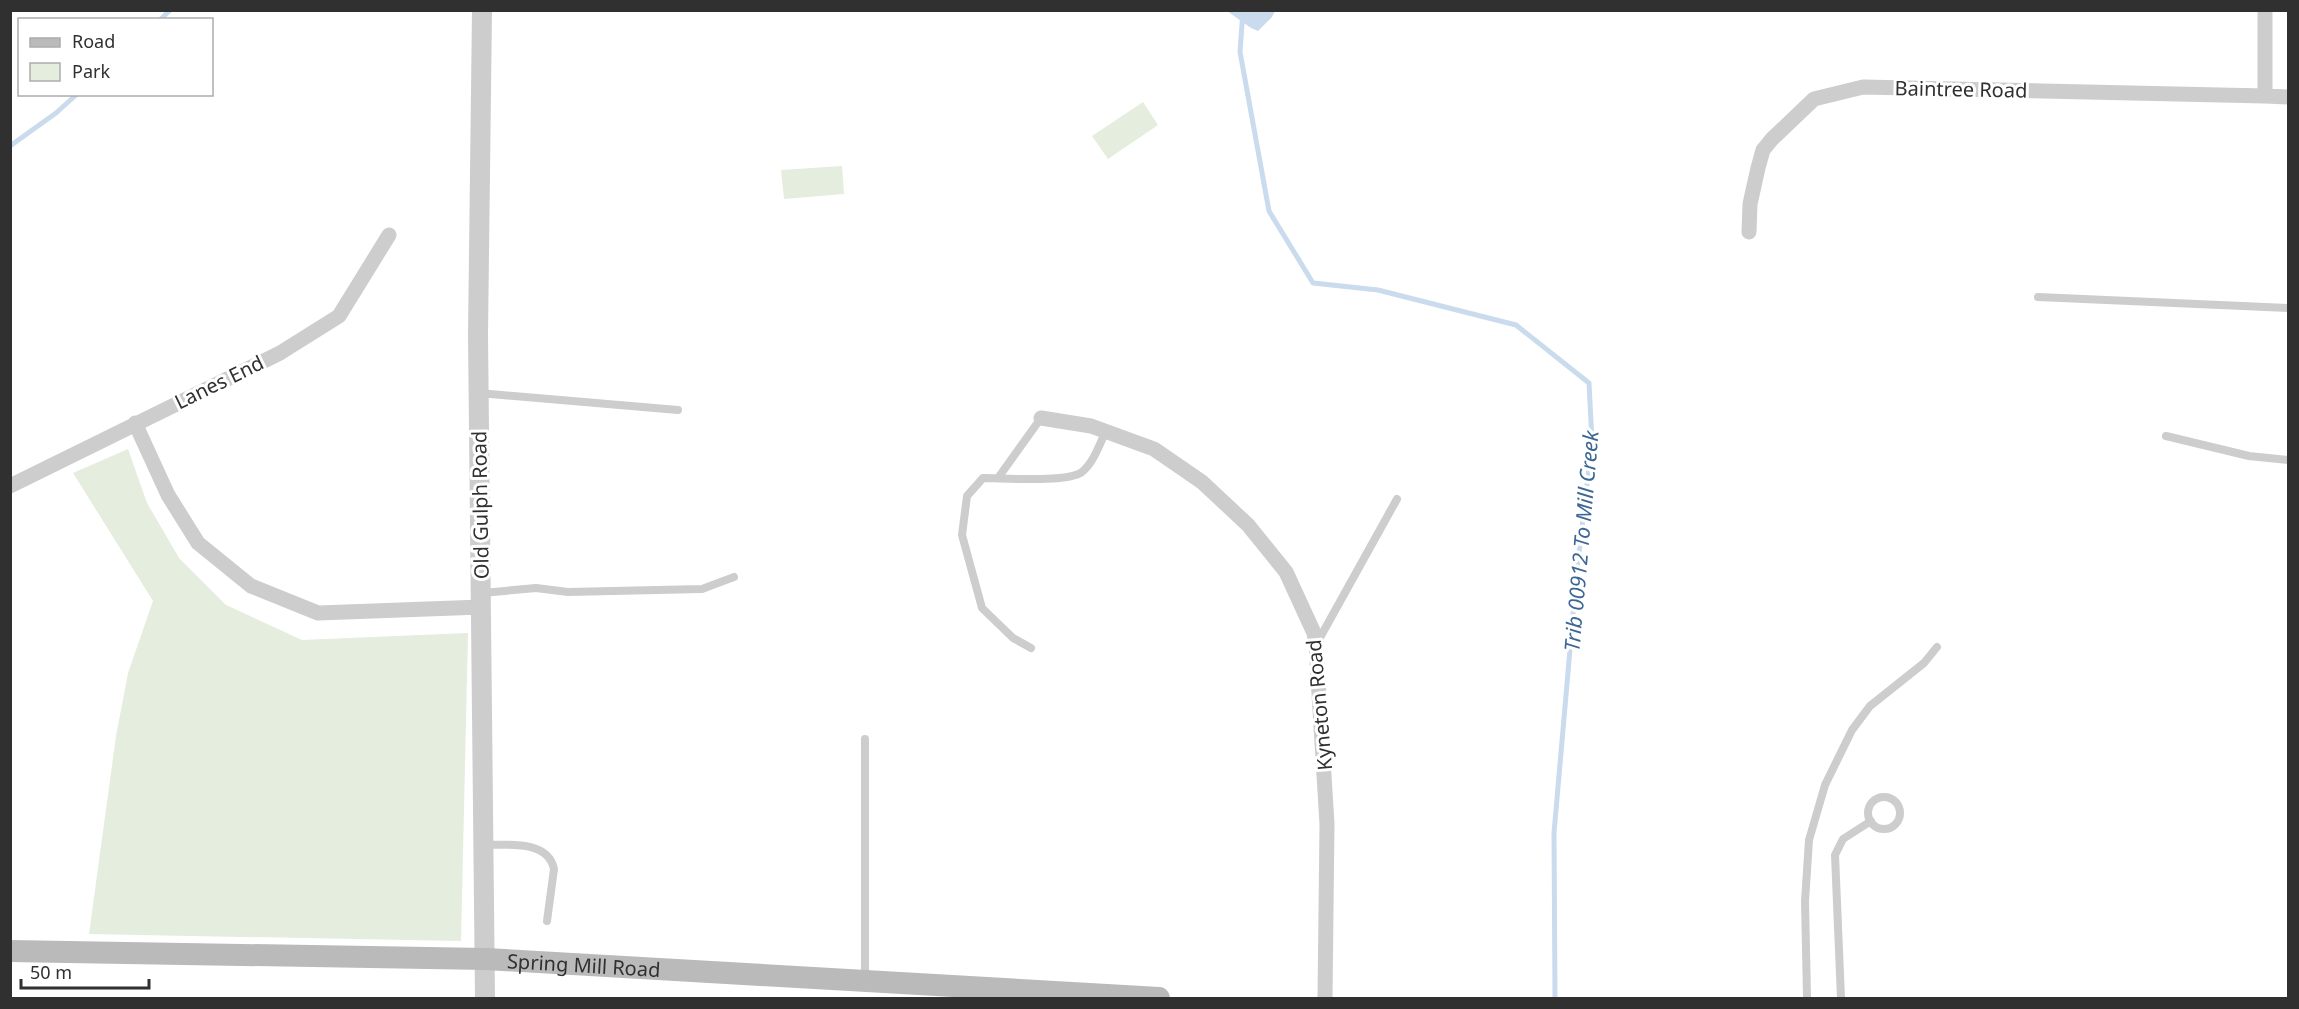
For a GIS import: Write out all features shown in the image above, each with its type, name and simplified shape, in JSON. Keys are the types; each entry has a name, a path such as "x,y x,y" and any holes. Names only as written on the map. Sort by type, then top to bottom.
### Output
{"main road":[{"name":"Spring Mill Road","path":"10,951 486,959 1159,999"}],"street":[{"name":"Old Gulph Road","path":"482,10 479,393 485,999"},
{"path":"2265,10 2265,96"},
{"name":"Baintree Road","path":"1749,232 1750,204 1763,150 1814,99 1863,87 2289,98"},
{"name":"Lanes End","path":"10,486 280,353 339,316 389,235"},
{"name":"Kyneton Road","path":"1041,418 1091,426 1154,449 1202,482 1248,525 1286,572 1314,633 1316,645 1327,824 1325,999"},
{"path":"135,423 168,495 198,543 251,586 318,613 482,600"}],"lane":[{"path":"2038,297 2289,308"},
{"path":"479,393 678,410"},
{"path":"998,478 1041,418"},
{"path":"1031,648 1013,638 982,608 962,535 967,496 983,478 1061,479 1080,473 1092,460 1106,431"},
{"path":"2166,436 2249,456 2289,460"},
{"path":"1316,645 1397,499"},
{"path":"482,600 536,588 568,592 702,589 734,577"},
{"path":"1807,999 1805,901 1809,840 1825,785 1852,730 1870,706 1924,663 1936,647"},
{"path":"865,739 865,981"},
{"path":"1877,799 1892,800 1899,807 1899,818 1889,828 1879,828 1871,821 1870,807 1877,799"},
{"path":"1840,999 1835,855 1843,839 1871,821"},
{"path":"485,845 512,844 535,848 552,860 554,869 547,921"}],"green space":[{"path":"1143,102 1158,125 1108,159 1092,136"},
{"path":"842,166 844,194 784,199 781,170"},
{"path":"128,449 147,503 179,558 226,605 302,640 468,633 461,941 89,934 116,736 128,673 153,601 73,473"}],"water":[{"path":"1227,11 1275,11 1258,31"}],"waterway":[{"path":"162,18 170,10"},
{"name":"Trib 00912 To Mill Creek","path":"1243,10 1240,52 1269,211 1313,283 1378,290 1516,325 1589,383 1592,442 1577,569 1554,833 1555,998"},
{"path":"10,146 56,113 75,96"}]}
